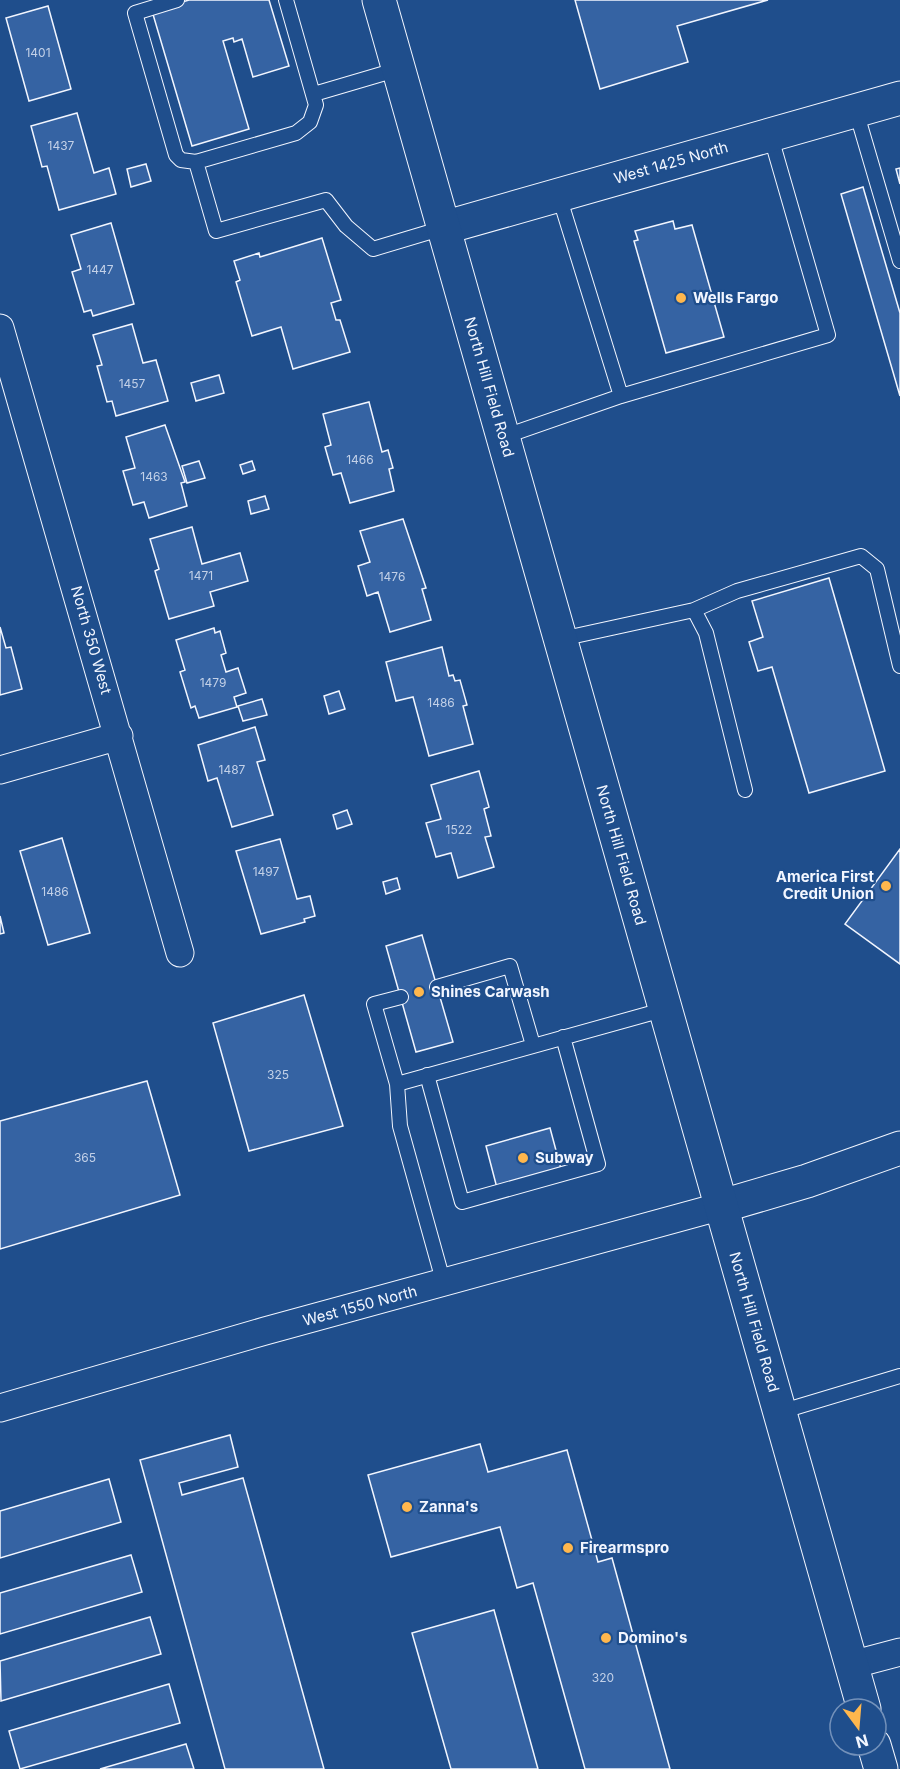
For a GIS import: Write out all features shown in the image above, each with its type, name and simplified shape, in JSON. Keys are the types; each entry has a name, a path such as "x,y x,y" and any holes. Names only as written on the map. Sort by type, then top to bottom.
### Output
{"main road":[{"name":"North Hill Field Road","path":"379,0 860,1697"},
{"name":"West 1425 North","path":"443,228 900,98"},
{"path":"722,1206 807,1181 900,1148"}],"street":[{"name":"North 350 West","path":"0,328 180,953"},
{"path":"0,770 118,736"},
{"name":"West 1550 North","path":"0,1408 265,1331 444,1284 722,1206"},
{"path":"851,1665 900,1652"}],"lane":[{"path":"177,0 135,13 176,155 181,160 196,162 296,134 310,122 316,105 314,94 286,0"},
{"path":"314,94 399,69"},
{"path":"855,111 900,261"},
{"path":"503,437 621,396 828,335 770,134"},
{"path":"196,162 216,231 326,200 346,226 373,249 443,228"},
{"path":"559,196 621,396"},
{"path":"561,639 694,610 737,591 861,556 877,569 900,666"},
{"path":"694,610 706,633 745,790"},
{"path":"437,987 510,966 533,1046"},
{"path":"401,997 374,1004 397,1084 400,1126 444,1284"},
{"path":"397,1084 666,1010"},
{"path":"427,1076 462,1202 598,1164 563,1037"},
{"path":"780,1412 900,1376"}],"building":[{"path":"189,0 269,0 289,66 253,77 242,39 234,42 233,38 223,41 249,129 192,146 152,11"},
{"path":"575,0 768,0 677,26 688,62 600,89"},
{"path":"48,6 71,89 29,101 6,18"},
{"path":"77,113 94,173 109,168 116,194 59,210 47,166 42,167 31,126"},
{"path":"146,164 151,181 131,187 127,169"},
{"path":"900,168 900,184 896,169"},
{"path":"863,187 900,313 900,396 841,194"},
{"name":"Wells Fargo","path":"673,221 675,229 692,225 724,337 666,353 634,241 638,240 635,231"},
{"path":"111,223 134,304 93,316 91,310 84,312 72,272 81,269 71,235"},
{"path":"322,238 341,300 331,303 336,320 340,320 350,352 293,369 281,327 252,336 236,282 240,280 234,261 259,253 260,257"},
{"path":"132,324 143,363 156,360 168,401 116,416 112,401 107,402 97,366 102,365 93,335"},
{"path":"219,375 224,393 196,401 191,383"},
{"path":"369,402 382,452 388,450 393,468 389,469 394,491 350,503 341,473 333,475 325,447 331,445 323,414"},
{"path":"165,425 185,482 181,483 187,506 149,518 144,502 133,505 123,471 135,468 126,437"},
{"path":"199,461 205,478 187,483 182,466"},
{"path":"252,461 255,470 243,474 240,465"},
{"path":"265,496 269,509 251,514 248,501"},
{"path":"403,519 426,588 422,589 431,620 390,632 378,592 367,596 358,566 370,562 360,531"},
{"path":"192,527 202,564 240,553 248,581 210,592 214,606 169,619 155,571 159,569 150,539"},
{"path":"829,578 885,771 809,793 772,667 758,671 749,642 763,637 752,601"},
{"path":"0,627 6,648 11,647 22,689 0,695"},
{"path":"214,628 215,633 220,631 226,653 221,655 226,672 238,668 246,693 234,697 237,707 199,718 195,706 191,708 180,672 185,670 176,640"},
{"path":"442,647 449,676 453,675 455,681 460,680 467,705 463,706 473,744 429,756 413,697 396,701 386,662"},
{"path":"339,691 345,709 329,714 324,696"},
{"path":"262,699 267,715 243,721 238,706"},
{"path":"255,727 265,760 257,762 273,815 232,827 217,778 208,781 198,745"},
{"path":"479,771 489,807 484,809 491,836 485,837 494,867 458,878 451,853 436,857 426,823 441,819 431,785"},
{"path":"347,810 352,824 337,829 333,815"},
{"path":"62,838 90,933 48,945 20,851"},
{"path":"280,839 297,899 310,896 315,916 304,919 305,922 261,934 236,851"},
{"name":"America First Credit Union","path":"900,849 900,964 845,924"},
{"path":"397,878 400,889 386,894 383,882"},
{"path":"0,916 4,933 0,934"},
{"name":"Shines Carwash","path":"422,935 453,1042 416,1052 386,946"},
{"path":"304,995 343,1126 249,1151 213,1023"},
{"path":"147,1081 180,1195 0,1249 0,1121"},
{"name":"Subway","path":"550,1128 561,1169 497,1188 486,1146"},
{"path":"230,1435 238,1467 179,1483 182,1495 243,1478 324,1769 225,1769 140,1460"},
{"path":"480,1444 488,1472 567,1450 598,1562 612,1558 670,1769 585,1769 533,1583 517,1588 500,1527 391,1557 368,1475"},
{"path":"109,1479 121,1522 0,1558 0,1511"},
{"path":"131,1555 142,1592 0,1634 0,1593"},
{"path":"494,1610 538,1769 451,1769 412,1633"},
{"path":"150,1617 161,1654 1,1701 0,1661"},
{"path":"169,1684 180,1723 20,1769 9,1731"},
{"path":"186,1744 194,1769 100,1769"}],"place":[{"name":"Wells Fargo","path":"681,298"},
{"name":"America First Credit Union","path":"886,886"},
{"name":"Shines Carwash","path":"419,992"},
{"name":"Subway","path":"523,1158"},
{"name":"Zanna's","path":"407,1507"},
{"name":"Firearmspro","path":"568,1548"},
{"name":"Domino's","path":"606,1638"}]}
